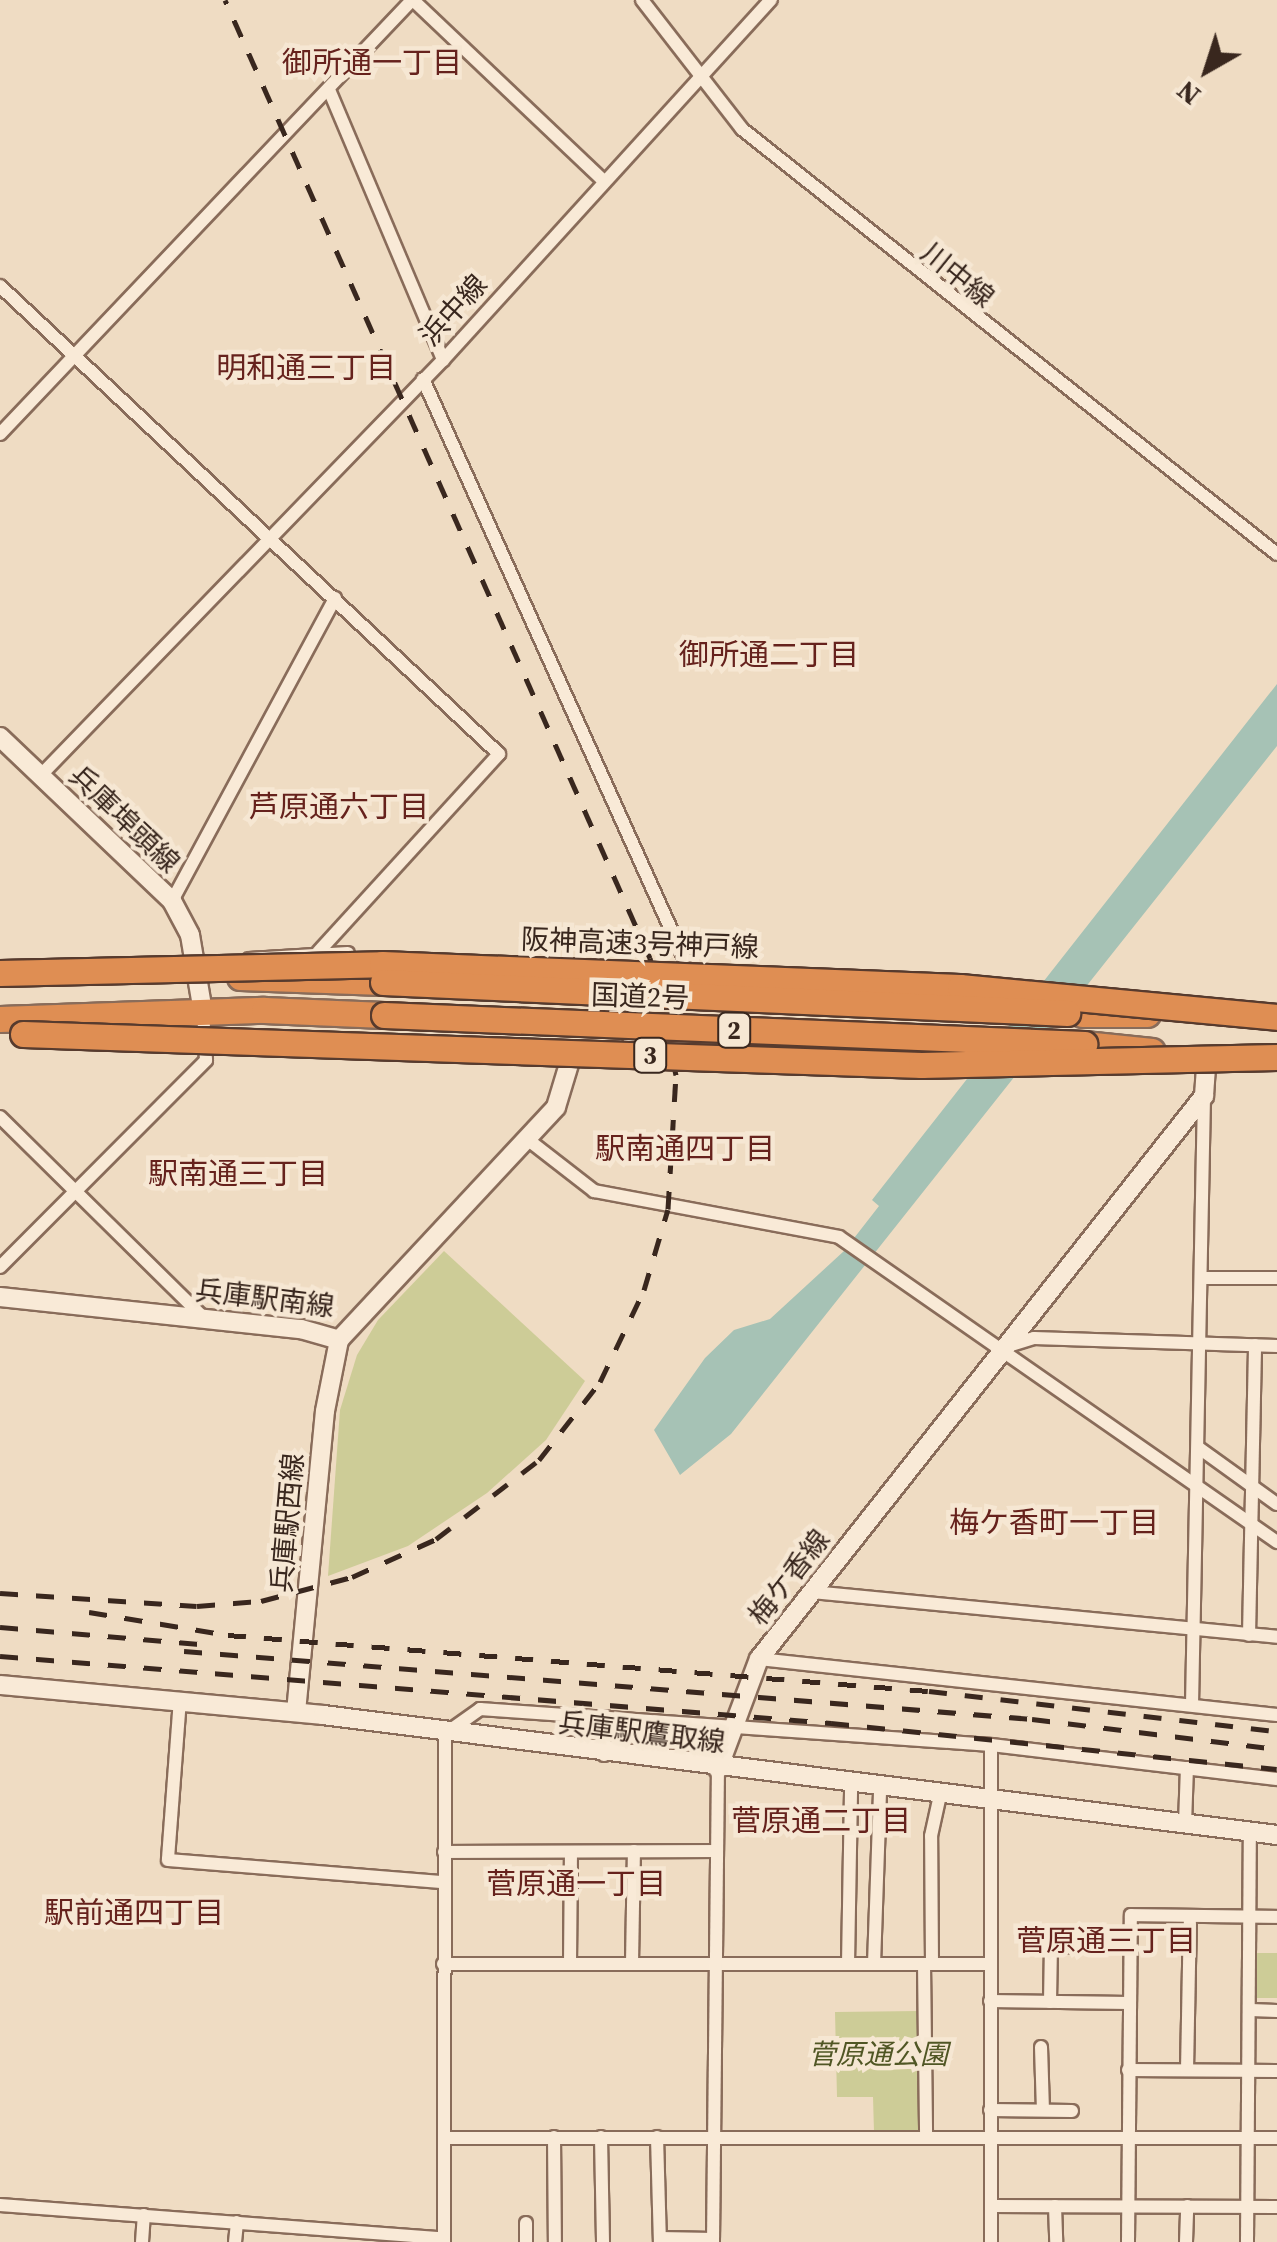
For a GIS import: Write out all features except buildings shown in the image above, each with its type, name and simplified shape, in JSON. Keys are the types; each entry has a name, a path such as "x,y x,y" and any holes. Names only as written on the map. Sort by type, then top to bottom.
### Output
{"highway":[{"name":"阪神高速3号神戸線","path":"0,975 382,964 960,987 1276,1011"},
{"name":"国道2号","path":"0,975 198,974 1082,1014 1276,1011"},
{"name":"国道2号","path":"0,1019 203,1012 384,1014 1084,1044 1277,1060"},
{"name":"3","path":"8,1032 921,1065 1277,1060"}],"street":[{"path":"0,434 330,92 413,0 604,181"},
{"name":"川中線","path":"642,0 742,130 1277,554"},
{"name":"浜中線","path":"40,776 443,360 771,0"},
{"path":"330,92 443,360"},
{"path":"0,286 499,754 318,952"},
{"path":"423,379 684,958"},
{"path":"172,901 335,598"},
{"name":"兵庫埠頭線","path":"0,738 172,901 198,974 203,1012"},
{"path":"0,1267 76,1193 209,1049 635,1063 612,963 267,953 198,974"},
{"path":"203,1012 209,1049"},
{"path":"1192,1704 1207,1057"},
{"name":"兵庫駅南線","path":"0,1297 204,1318 339,1340 565,1094 570,1061"},
{"name":"梅ケ香線","path":"713,2241 714,1851 718,1769 760,1659 1204,1096"},
{"path":"0,1116 204,1318"},
{"path":"527,1138 594,1191 839,1237 1006,1346 1277,1542"},
{"path":"1202,1278 1277,1278"},
{"path":"1006,1346 1034,1338 1277,1346"},
{"name":"兵庫駅西線","path":"296,1712 325,1411 339,1340"},
{"path":"1248,1635 1256,1346"},
{"path":"1198,1448 1277,1504"},
{"path":"812,1592 1277,1637"},
{"path":"760,1659 1277,1715"},
{"name":"兵庫駅鷹取線","path":"0,1685 296,1712 604,1755 1277,1835"},
{"path":"180,1699 168,1860 444,1882"},
{"path":"0,2205 444,2240 444,1734 480,1708 991,1745 1277,1779"},
{"path":"604,1755 606,1717"},
{"path":"991,1745 991,2242"},
{"path":"1185,1824 1188,1768"},
{"path":"848,1964 851,1785"},
{"path":"874,1964 880,1788"},
{"path":"926,2137 931,1836 940,1795"},
{"path":"1248,2242 1250,1832"},
{"path":"632,1963 634,1851"},
{"path":"444,1852 714,1851"},
{"path":"570,1964 571,1852"},
{"path":"1128,2242 1131,1914 1277,1918"},
{"path":"1187,2070 1190,1916"},
{"path":"1050,2002 1051,1946 1130,1947"},
{"path":"443,1964 990,1964"},
{"path":"990,2001 1130,2003"},
{"path":"1250,2010 1277,2011"},
{"path":"1042,2046 1043,2110"},
{"path":"1128,2070 1277,2071"},
{"path":"990,2110 1072,2110"},
{"path":"554,2137 555,2242"},
{"path":"601,2137 602,2242"},
{"path":"657,2137 660,2240 713,2241"},
{"path":"444,2138 1277,2138"},
{"path":"992,2206 1277,2207"},
{"path":"1055,2206 1056,2242"},
{"path":"1186,2242 1187,2206"},
{"path":"142,2242 144,2215"},
{"path":"236,2242 237,2222"},
{"path":"526,2223 526,2242"}],"green space":[{"path":"444,1251 585,1381 546,1440 487,1493 408,1546 328,1576 340,1410 357,1355 378,1320"},
{"path":"1257,1953 1277,1953 1277,1998 1257,1998"},
{"name":"菅原通公園","path":"919,2011 921,2131 874,2132 873,2097 837,2097 835,2012"}],"shaded area":[{"path":"1277,684 1277,746 731,1434 680,1475 654,1430 705,1358 734,1330 770,1319 844,1251 879,1206 872,1200"}],"railway":[{"path":"0,1593 197,1606 261,1601 352,1577 436,1539 539,1460 600,1382 644,1290 668,1209 676,1075 650,958 225,0"},
{"path":"89,1612 228,1635 929,1691 1277,1731"},
{"path":"0,1627 199,1644"},
{"path":"184,1651 1032,1719 1277,1749"},
{"path":"0,1656 831,1723 1277,1769"}],"district":[{"name":"御所通一丁目","path":"372,63"},
{"name":"明和通三丁目","path":"306,368"},
{"name":"御所通二丁目","path":"769,655"},
{"name":"芦原通六丁目","path":"339,807"},
{"name":"駅南通四丁目","path":"685,1149"},
{"name":"駅南通三丁目","path":"238,1174"},
{"name":"梅ケ香町一丁目","path":"1054,1523"},
{"name":"菅原通二丁目","path":"821,1821"},
{"name":"菅原通一丁目","path":"576,1884"},
{"name":"駅前通四丁目","path":"134,1913"},
{"name":"菅原通三丁目","path":"1106,1941"}]}
